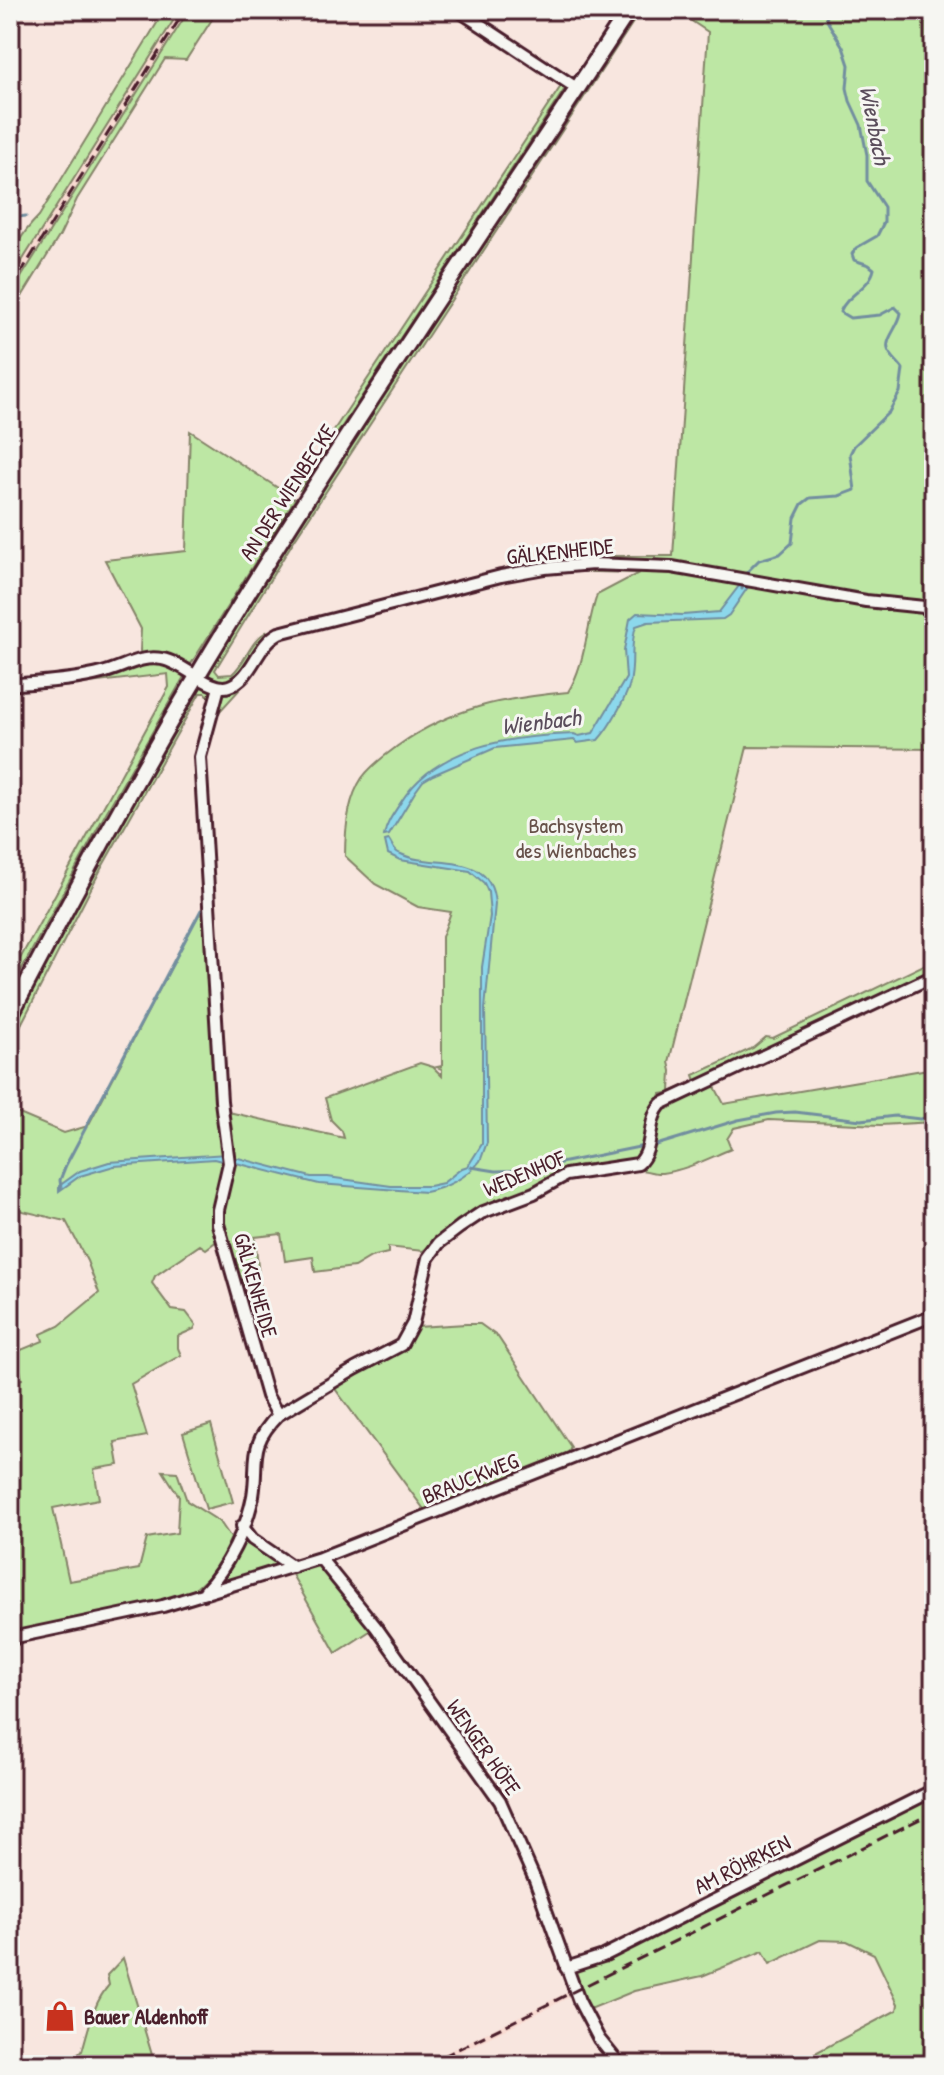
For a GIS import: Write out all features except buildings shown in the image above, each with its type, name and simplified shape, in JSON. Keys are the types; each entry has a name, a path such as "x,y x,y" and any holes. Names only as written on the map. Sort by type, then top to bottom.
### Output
{"street":[{"path":"458,10 578,89"},
{"name":"AN DER WIENBECKE","path":"10,1016 92,860 197,676 290,527 629,10"},
{"name":"GÄLKENHEIDE","path":"278,1415 267,1396 219,1232 218,1210 229,1165 221,1101 200,767 203,742 219,687 231,685 240,679 264,644 279,633 501,576 545,568 620,564 672,567 866,601 934,608"},
{"path":"10,685 102,674 153,658 174,662 219,687"},
{"name":"WEDENHOF","path":"205,1591 226,1566 242,1526 253,1494 255,1450 264,1432 278,1415 401,1345 413,1323 430,1253 439,1243 481,1213 525,1197 573,1172 638,1164 644,1159 652,1118 661,1104 934,976"},
{"name":"BRAUCKWEG","path":"10,1642 16,1637 163,1606 320,1558 934,1315"},
{"path":"242,1526 252,1539 293,1567"},
{"name":"WENGER HÖFE","path":"320,1558 376,1627 500,1801 535,1880 579,2001 599,2039 620,2065"},
{"name":"AM RÖHRKEN","path":"566,1968 603,1956 934,1790"}],"shaded area":[{"path":"180,10 189,10 10,295 10,280"},
{"path":"570,1991 572,1996 434,2065 421,2065"}],"green space":[{"path":"165,10 180,10 10,280 14,252 21,237 39,216"},
{"path":"189,10 218,10 186,60 165,59 77,199 60,235 10,316 10,295"},
{"name":"Bachsystem des Wienbaches","path":"635,10 641,10 293,542 215,670 219,675 232,674 266,632 548,561 593,556 673,556 708,32 675,10 934,10 934,609 928,609 934,611 934,749 747,747 669,1062 670,1092 696,1081 694,1075 753,1048 766,1037 773,1038 934,960 934,974 671,1097 668,1093 660,1097 664,1106 714,1085 724,1104 934,1068 934,1122 880,1125 769,1120 734,1128 727,1139 731,1149 671,1171 630,1170 627,1163 580,1165 566,1169 526,1193 477,1209 423,1251 388,1247 388,1253 371,1257 354,1267 315,1272 313,1257 285,1261 281,1234 255,1237 260,1286 241,1285 221,1226 224,1199 218,1198 214,1216 218,1240 206,1249 200,1245 155,1276 152,1283 172,1310 186,1312 196,1325 178,1336 181,1355 131,1384 147,1436 115,1442 119,1465 94,1469 99,1499 53,1508 69,1581 139,1569 147,1538 177,1533 179,1496 163,1471 177,1472 187,1501 220,1522 231,1538 214,1572 195,1589 162,1602 18,1632 10,1628 10,1383 22,1379 16,1352 43,1341 41,1334 59,1326 99,1293 87,1261 66,1221 10,1208 10,1110 64,1133 88,1126 201,910 207,912 219,1112 344,1138 342,1131 331,1120 325,1098 420,1063 433,1067 442,1076 442,1069 437,1067 442,1066 442,937 451,912 418,907 375,884 345,856 353,796 362,778 379,760 439,722 501,701 568,692 579,669 597,595 639,573 537,573 281,637 266,649 251,677 219,712 209,735 204,767 211,892 203,760 206,741 224,694 246,678 269,642 295,630 536,572 616,566 673,569 674,566 614,562 575,563 516,571 274,632 260,645 239,676 222,684 208,676 207,669 288,539"},
{"path":"563,83 566,87 300,490 295,489"},
{"path":"190,431 295,499 191,664 181,662 177,656 176,659 142,654 141,629 105,560 186,551"},
{"path":"152,662 168,665 185,675 10,991 10,977 169,687 168,674 54,687 58,683"},
{"path":"201,685 209,688 214,701 198,787 211,700 206,693 200,693 101,869 10,1046 10,1026 104,848 195,688"},
{"path":"480,1324 498,1337 571,1447 567,1456 426,1512 333,1386 403,1350 417,1327"},
{"path":"211,1424 233,1502 206,1509 183,1433"},
{"path":"241,1531 285,1564 221,1584"},
{"path":"318,1564 373,1629 336,1653 290,1571"},
{"path":"934,1793 934,2051 930,2053 930,2062 925,2065 805,2065 802,2060 897,2010 898,2004 874,1954 847,1941 820,1940 770,1964 763,1951 702,1976 634,1991 588,2010 572,1971"},
{"path":"123,1958 155,2065 56,2065 82,2051 95,2008 109,1985 107,1975"}],"water":[{"path":"739,586 748,587 723,619 648,622 636,626 630,684 618,710 598,740 495,748 433,775 423,781 389,835 384,836 393,814 416,783 455,756 478,747 526,737 593,733 626,678 624,650 630,619 637,613 683,615 719,612"},
{"path":"389,840 397,852 414,858 472,868 483,875 491,886 495,904 485,1009 487,1143 480,1161 455,1181 425,1192 319,1184 232,1162 231,1156 311,1177 391,1186 429,1186 443,1183 468,1166 482,1144 482,967 490,916 488,892 484,883 470,871 400,860 388,854 385,841"},
{"path":"226,1154 225,1162 214,1159 114,1166 80,1176 59,1191 59,1186 80,1171 109,1162"}],"waterway":[{"name":"Wienbach","path":"742,589 747,572 759,560 780,554 792,543 795,518 802,504 810,498 839,496 855,490 850,454 854,446 889,412 900,392 903,369 890,354 888,345 901,313 895,307 880,315 850,318 840,312 872,276 874,269 854,260 852,254 856,248 877,236 884,222 884,207 867,181 867,155 861,125 847,88 849,65 843,47 826,19 828,10"},
{"path":"10,218 26,216"},
{"path":"61,1188 60,1180 66,1165 201,910"},
{"path":"735,1064 934,969"},
{"path":"649,1117 656,1103"},
{"path":"653,1146 738,1120 776,1113 795,1112 861,1120 895,1116 934,1117"},
{"path":"642,1147 646,1132"},
{"path":"471,1167 496,1171 526,1170 644,1146"}],"railway":[{"path":"10,290 185,10"},
{"path":"426,2065 934,1812"}],"place":[{"name":"Bauer Aldenhoff","path":"60,2016"}]}
